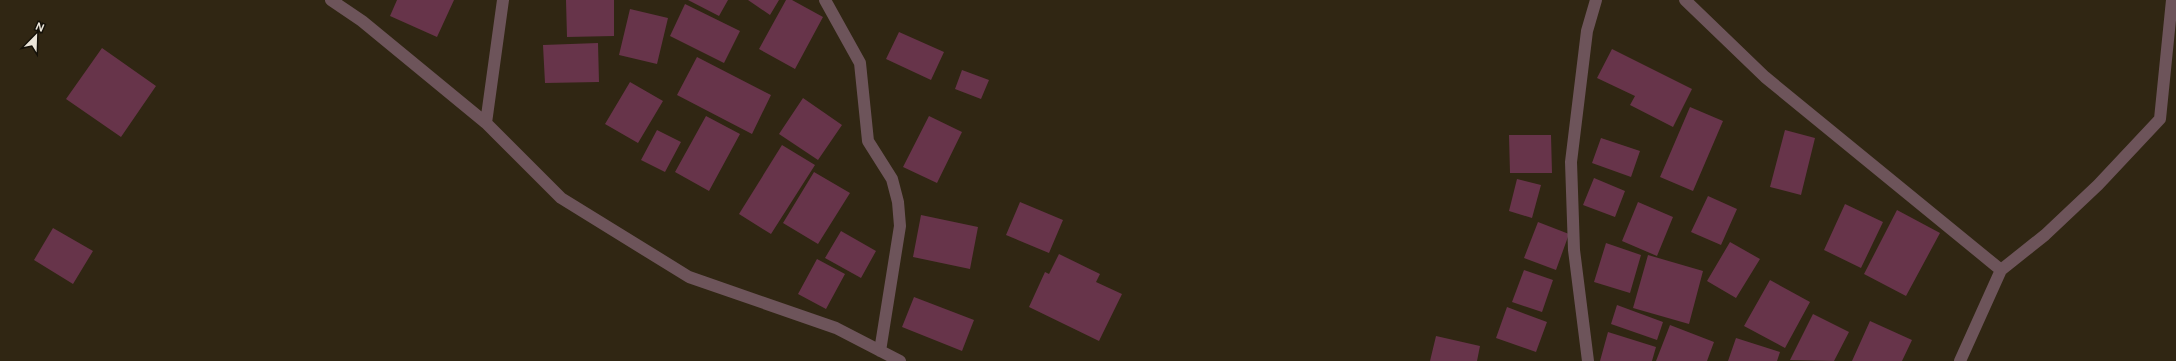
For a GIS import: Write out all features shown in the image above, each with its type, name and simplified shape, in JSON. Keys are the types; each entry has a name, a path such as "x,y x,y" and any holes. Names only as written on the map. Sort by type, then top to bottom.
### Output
{"street":[{"path":"331,0 362,21 486,124 561,198 688,277 836,328 900,361"},
{"path":"486,124 503,0"},
{"path":"825,0 860,63 868,141 892,179 898,202 900,226 880,351"},
{"path":"1588,361 1574,250 1571,162 1587,31 1596,0"},
{"path":"1685,0 1765,77 2000,270"},
{"path":"1960,361 2000,270 2045,235 2098,185 2160,119 2172,0"}],"building":[{"path":"397,0 454,0 437,37 390,16"},
{"path":"566,0 614,0 614,36 567,37"},
{"path":"688,0 728,0 719,16"},
{"path":"748,0 779,0 770,15"},
{"path":"786,0 792,0 823,17 795,69 759,49"},
{"path":"685,4 740,31 724,63 670,36"},
{"path":"630,9 668,18 657,64 619,55"},
{"path":"899,32 944,52 931,80 886,59"},
{"path":"598,43 599,82 545,83 543,45"},
{"path":"102,48 156,86 121,137 66,99"},
{"path":"1612,49 1692,89 1673,127 1630,105 1635,96 1597,78"},
{"path":"697,57 771,95 752,134 677,95"},
{"path":"962,70 989,80 981,99 955,89"},
{"path":"630,82 663,101 638,143 605,124"},
{"path":"803,98 842,125 818,160 779,134"},
{"path":"1690,107 1723,121 1693,191 1660,177"},
{"path":"706,116 740,134 709,191 675,172"},
{"path":"929,116 962,132 937,183 903,167"},
{"path":"657,130 681,142 665,172 641,160"},
{"path":"1785,130 1815,138 1801,195 1770,187"},
{"path":"1509,135 1551,135 1552,173 1510,173"},
{"path":"1601,138 1640,151 1631,177 1592,163"},
{"path":"782,145 815,165 771,234 739,214"},
{"path":"814,172 850,193 818,244 783,223"},
{"path":"1594,178 1625,191 1615,217 1583,205"},
{"path":"1517,179 1541,185 1532,218 1509,211"},
{"path":"1708,196 1737,209 1721,245 1691,232"},
{"path":"1020,202 1063,220 1049,253 1006,235"},
{"path":"1638,202 1673,217 1657,256 1622,241"},
{"path":"1845,204 1883,222 1861,268 1824,250"},
{"path":"1897,210 1940,233 1906,296 1864,274"},
{"path":"921,215 978,227 970,269 913,257"},
{"path":"1538,222 1569,234 1556,270 1524,258"},
{"path":"53,228 93,251 73,284 34,260"},
{"path":"841,231 876,251 861,278 825,258"},
{"path":"1730,242 1760,259 1736,298 1707,281"},
{"path":"1606,243 1641,255 1630,293 1594,282"},
{"path":"1059,254 1100,274 1096,282 1122,294 1099,341 1029,307 1045,272 1049,274"},
{"path":"1648,255 1703,271 1689,324 1633,308"},
{"path":"817,259 845,274 826,309 798,294"},
{"path":"1524,270 1553,280 1542,312 1512,302"},
{"path":"1770,280 1810,302 1785,348 1744,326"},
{"path":"914,297 974,320 962,351 902,327"},
{"path":"1617,305 1663,322 1657,340 1611,324"},
{"path":"1507,307 1547,322 1536,352 1496,338"},
{"path":"1813,314 1849,332 1834,361 1790,360"},
{"path":"1870,321 1912,340 1902,361 1852,361"},
{"path":"1670,325 1714,342 1707,361 1656,361"},
{"path":"1608,332 1656,347 1652,361 1600,361"},
{"path":"1436,336 1480,346 1477,361 1430,361"},
{"path":"1736,338 1780,352 1777,361 1728,361"}]}
